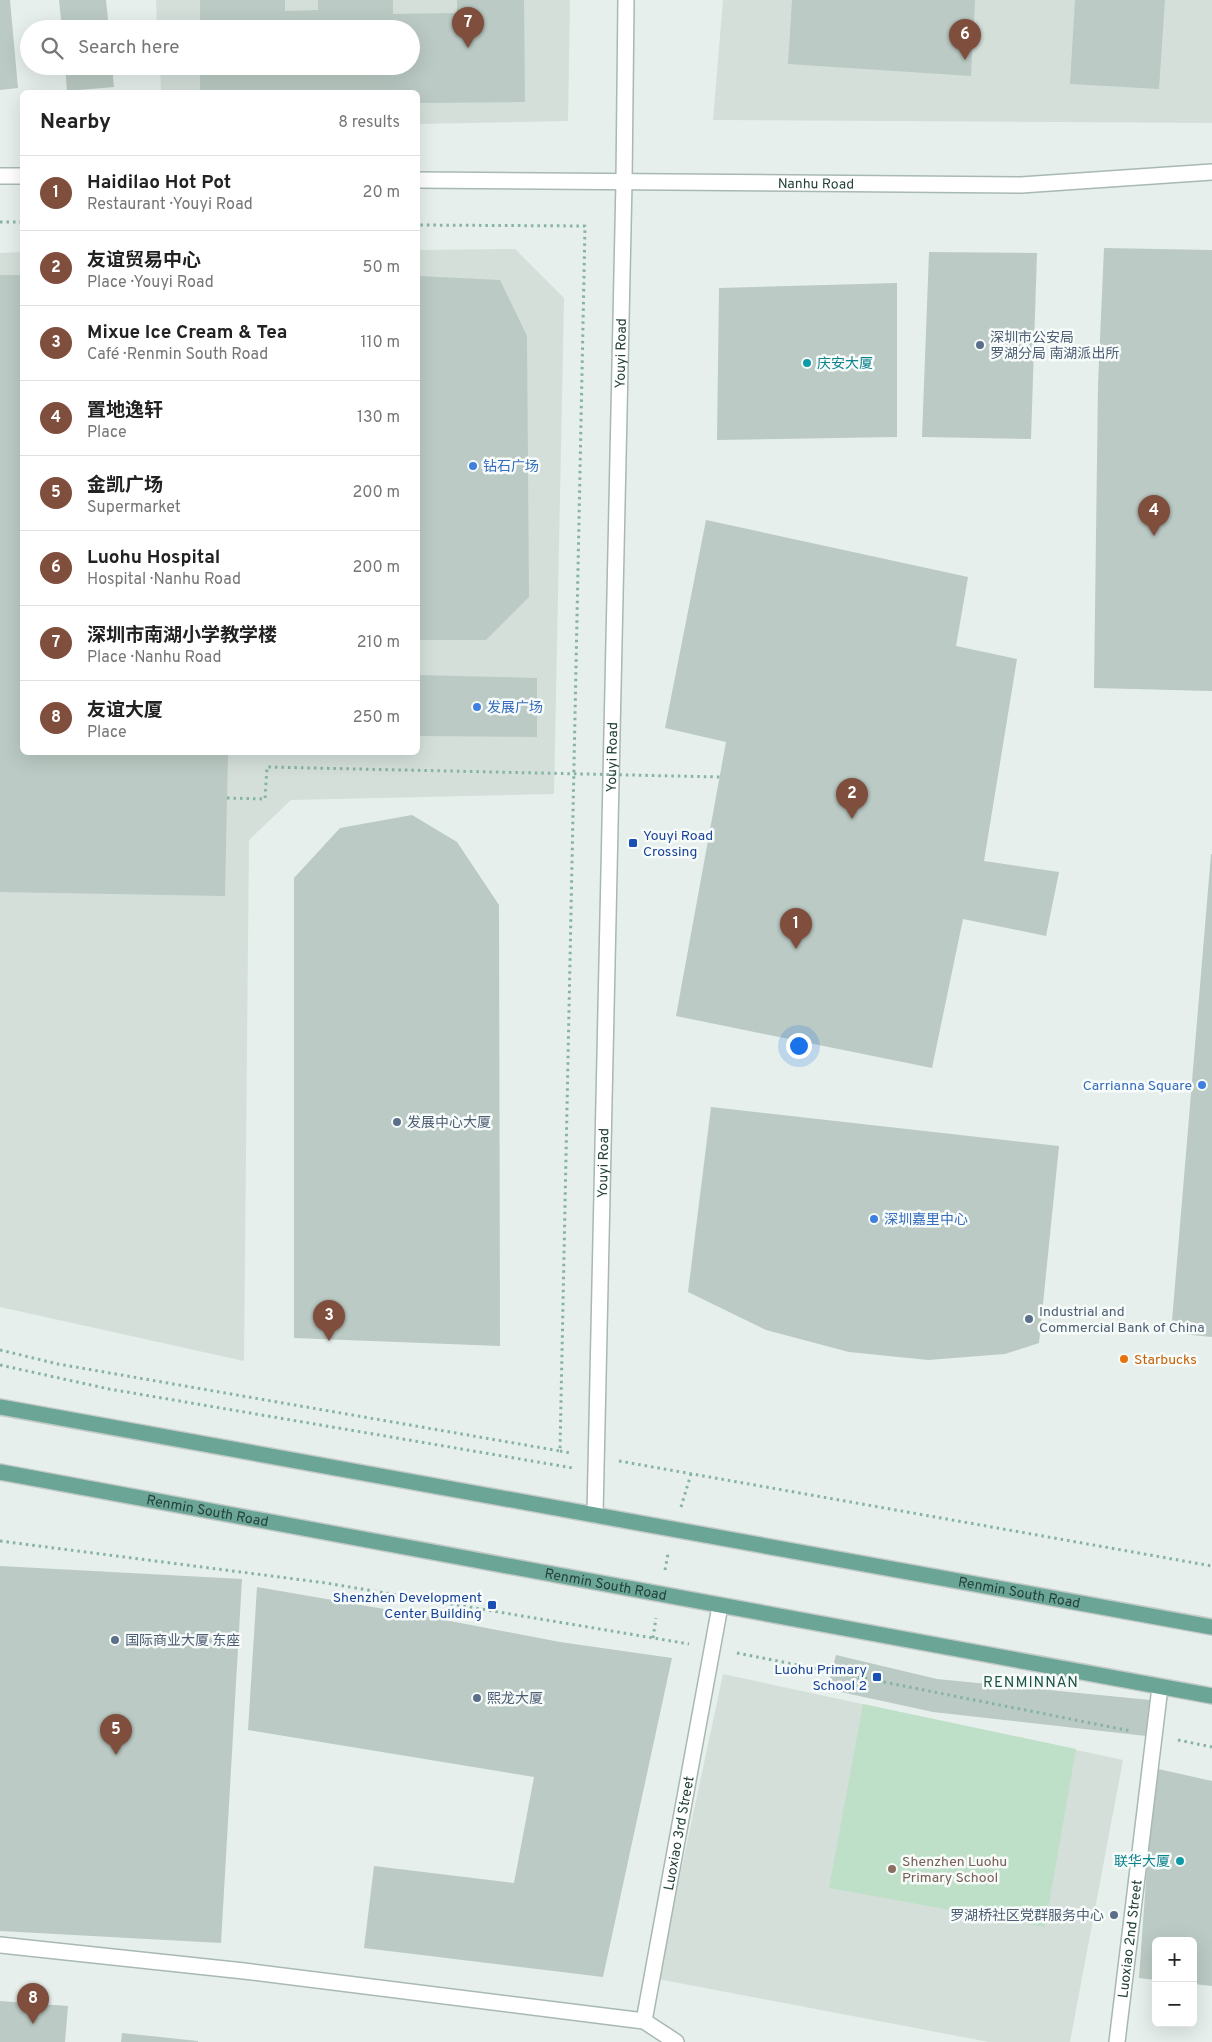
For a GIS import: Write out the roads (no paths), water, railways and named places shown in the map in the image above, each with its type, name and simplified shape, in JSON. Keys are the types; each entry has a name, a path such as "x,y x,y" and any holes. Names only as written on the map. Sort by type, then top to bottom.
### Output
{"main road":[{"name":"Renmin South Road","path":"0,1407 1212,1628"},
{"name":"Renmin South Road","path":"0,1472 1212,1696"}],"street":[{"name":"Youyi Road","path":"595,1515 624,182 626,0"},
{"name":"Nanhu Road","path":"420,180 1021,185 1212,172"},
{"path":"0,176 20,176"},
{"name":"Luoxiao 3rd Street","path":"644,2021 720,1606"},
{"name":"Luoxiao 2nd Street","path":"1117,2042 1160,1687"},
{"path":"0,1945 244,1971 644,2021 676,2042"}],"place":[{"name":"深圳市南湖小学教学楼","path":"468,48"},
{"name":"Luohu Hospital","path":"965,60"},
{"name":"深圳市公安局 罗湖分局 南湖派出所","path":"980,345"},
{"name":"庆安大厦","path":"807,363"},
{"name":"钻石广场","path":"473,466"},
{"name":"置地逸轩","path":"1154,536"},
{"name":"发展广场","path":"477,707"},
{"name":"友谊贸易中心","path":"852,819"},
{"name":"Youyi Road Crossing","path":"633,843"},
{"name":"Haidilao Hot Pot","path":"796,949"},
{"name":"Carrianna Square","path":"1202,1085"},
{"name":"发展中心大厦","path":"397,1122"},
{"name":"深圳嘉里中心","path":"874,1219"},
{"name":"Industrial and Commercial Bank of China","path":"1029,1319"},
{"name":"Mixue Ice Cream & Tea","path":"329,1341"},
{"name":"Starbucks","path":"1124,1359"},
{"name":"Shenzhen Development Center Building","path":"492,1605"},
{"name":"国际商业大厦 东座","path":"115,1640"},
{"name":"Luohu Primary School 2","path":"877,1677"},
{"name":"熙龙大厦","path":"477,1698"},
{"name":"金凯广场","path":"116,1755"},
{"name":"联华大厦","path":"1180,1861"},
{"name":"Shenzhen Luohu Primary School","path":"892,1869"},
{"name":"罗湖桥社区党群服务中心","path":"1114,1915"},
{"name":"友谊大厦","path":"33,2024"}],"district":[{"name":"RENMINNAN","path":"1031,1682"}]}
